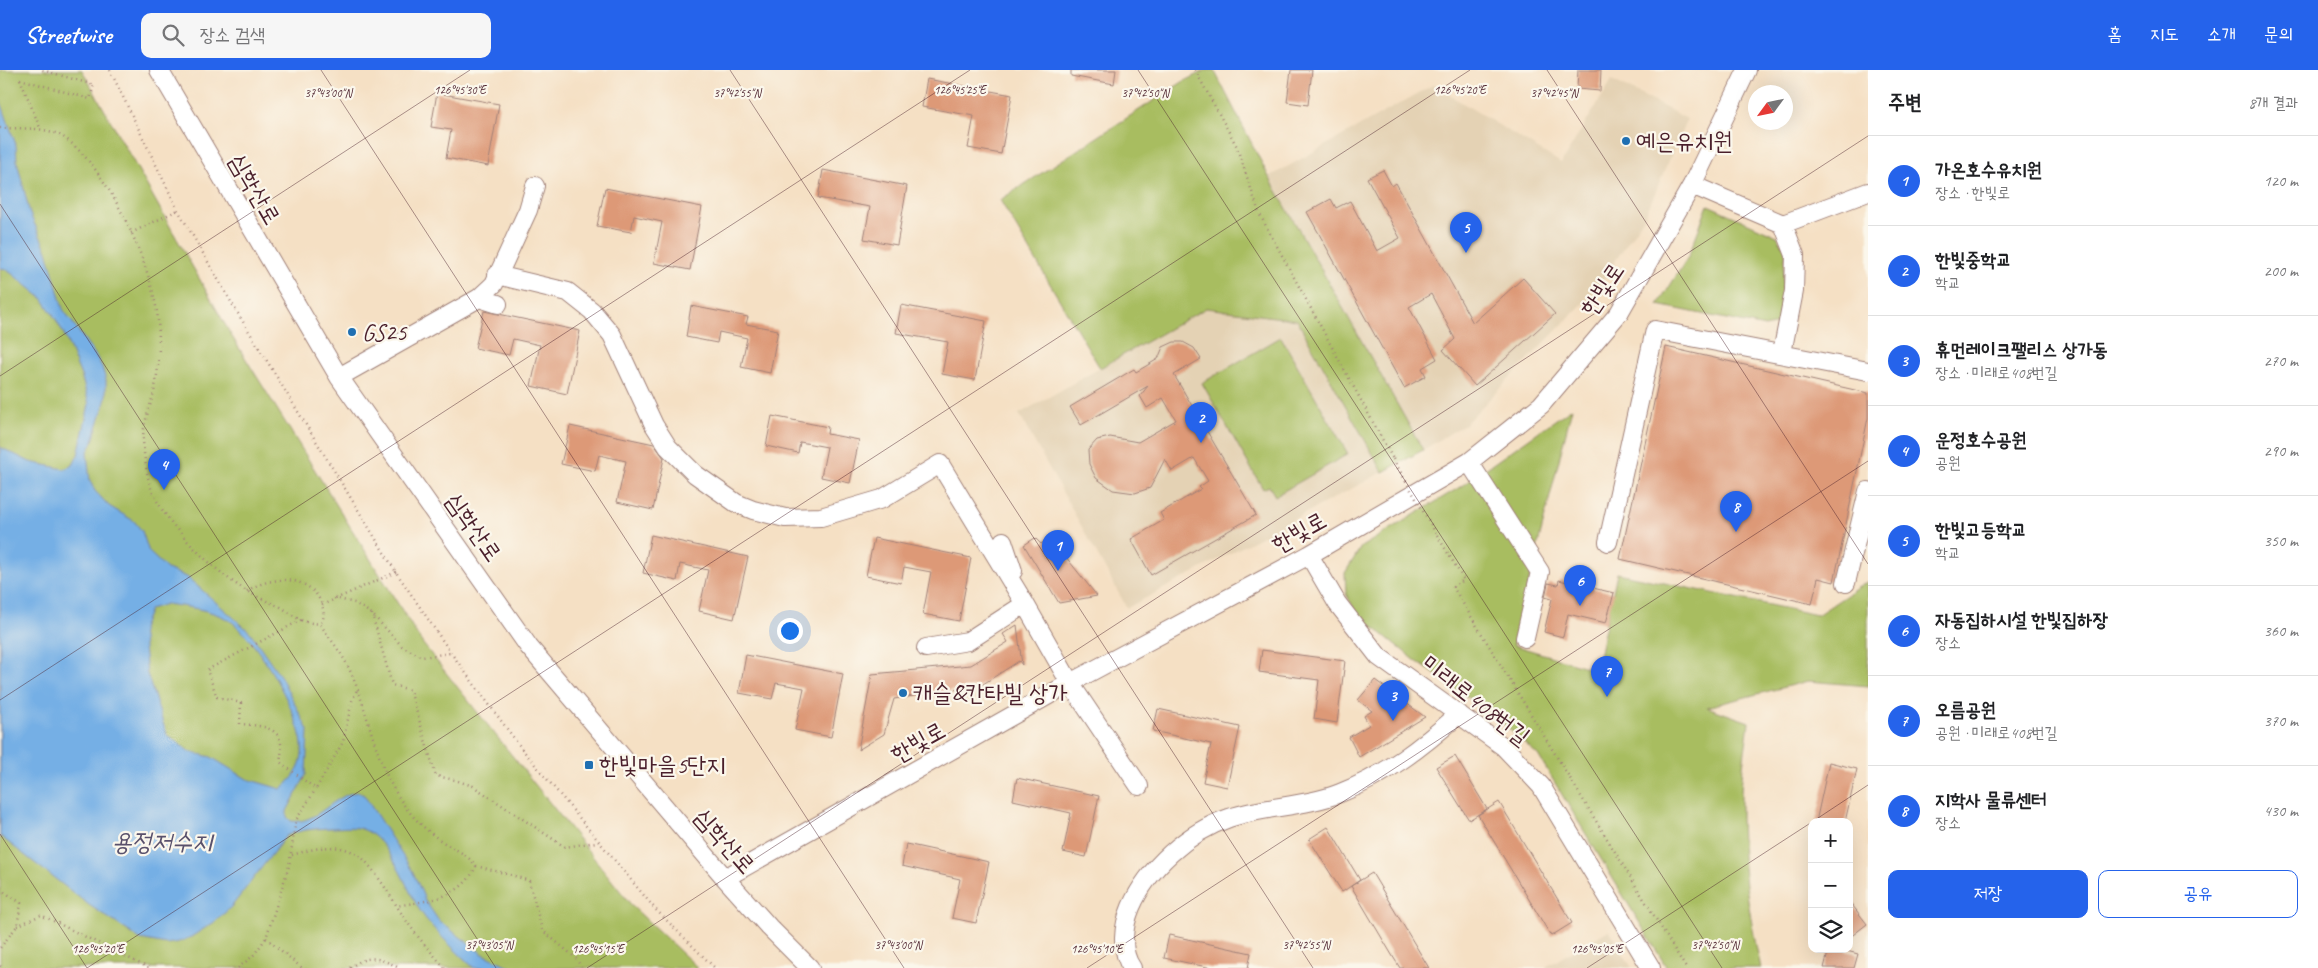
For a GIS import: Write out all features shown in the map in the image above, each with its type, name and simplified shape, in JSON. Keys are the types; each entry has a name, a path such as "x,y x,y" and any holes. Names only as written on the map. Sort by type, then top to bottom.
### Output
{"street":[{"name":"심학산로","path":"159,70 339,377 529,647 725,878 769,927 810,968"},
{"name":"한빛로","path":"725,878 1070,683 1309,555 1469,462 1541,405 1619,312 1692,185 1747,70"},
{"path":"1692,185 1783,224 1868,192"},
{"path":"339,377 479,298 494,284 528,210 535,186"},
{"path":"1782,353 1794,291 1795,255 1783,224"},
{"path":"497,275 568,292 592,311 612,335 654,425 668,448 696,474 736,503 753,510 786,518 821,518 882,499 940,464 1025,604 1070,683 1139,786"},
{"path":"479,298 498,304"},
{"path":"1608,542 1655,330 1868,371"},
{"path":"1469,462 1540,572 1525,638"},
{"path":"1846,582 1868,491"},
{"path":"1003,540 1025,604"},
{"name":"미래로408번길","path":"1309,555 1337,603 1380,657 1504,747 1541,786 1651,968"},
{"path":"926,648 968,640 1025,604"},
{"path":"1132,968 1125,958 1125,922 1139,889 1166,858 1198,833 1229,818 1339,794 1387,770 1422,748 1459,714"}],"path":[{"path":"42,70 94,85 90,98 20,79 42,130"},
{"path":"110,70 178,210 234,307 396,572 451,653 522,749 597,842 656,910 715,968"},
{"path":"1195,70 1236,145 1260,215 1393,459 1464,580 1453,587 1686,968"},
{"path":"0,128 42,130 62,136 85,154 103,180 131,233 148,273 158,320 159,359 143,438 147,470 152,489 173,522 197,551 247,591 262,600 280,607 301,620 320,624 344,658 357,690 382,767 411,815 441,842 461,850 476,866 529,881 542,930 577,959 581,968"},
{"path":"131,233 178,210"},
{"path":"322,605 334,598 396,572"},
{"path":"247,591 256,585 283,580 295,581 308,586 316,594 322,605 324,616 320,624"},
{"path":"334,598 355,603 372,614 402,646 422,657 451,653"},
{"path":"372,614 392,686 410,690 436,776 473,786 566,847 597,842"},
{"path":"301,620 207,670 217,697 241,703 240,724 263,725 276,732 282,741 280,762 316,789"},
{"path":"238,968 256,952 266,938 292,855 296,820 343,742 352,701 357,690"},
{"path":"292,855 318,847 333,846 357,853 371,868 396,906 445,968"},
{"path":"396,906 428,902 462,886 472,876 476,866"},
{"path":"0,889 21,903 17,926"},
{"path":"0,948 17,926 41,915 149,968"},
{"path":"266,938 302,968"},
{"path":"350,968 366,959 379,957 400,968"}],"shaded area":[{"path":"1612,80 1687,119 1645,216 1596,290 1465,424 1423,450 1269,177 1433,85 1561,163"},
{"path":"1206,308 1297,320 1383,472 1127,608 1019,414"},
{"path":"1609,930 1632,968 1544,968"}],"green space":[{"path":"0,70 82,70 231,335 423,644 633,907 698,968 0,968"},
{"path":"1206,70 1214,70 1269,177 1423,450 1383,472 1297,320 1206,308 1100,368 1000,200 1184,81"},
{"path":"1708,205 1777,236 1786,251 1778,324 1765,327 1658,305 1688,257"},
{"path":"1281,337 1348,454 1275,496 1269,486 1263,489 1202,383"},
{"path":"1572,408 1513,645 1596,670 1617,573 1817,615 1868,581 1868,686 1808,681 1707,707 1749,722 1741,789 1743,862 1752,926 1761,968 1667,968 1538,755 1496,717 1416,661 1357,614 1346,594 1345,573 1361,547 1460,487"}],"water":[{"name":"용정저수지","path":"0,99 16,145 17,161 30,214 47,251 63,309 96,356 106,380 106,398 92,444 87,453 90,481 95,491 109,506 134,521 142,531 149,552 167,569 187,577 250,632 281,677 308,730 306,775 287,811 287,817 291,821 300,821 317,814 349,794 358,792 364,795 413,872 426,902 439,921 483,954 513,968 474,968 426,919 389,853 372,834 362,829 347,827 314,829 286,836 232,906 216,921 191,937 179,942 166,944 140,939 89,905 0,836 0,447 30,462 64,469 73,465 78,455 89,404 82,378 64,334 42,298 6,269 0,268","holes":["166,604 206,611 229,620 240,629 265,661 288,702 301,740 302,754 300,765 289,782 281,789 247,779 211,757 190,752 167,735 147,674 142,629 150,609"]}],"building":[{"path":"1071,70 1116,70 1114,84 1071,76"},
{"path":"1291,70 1312,70 1308,105 1287,102"},
{"path":"1578,70 1601,70 1600,91 1577,89"},
{"path":"927,79 1012,95 1001,154 968,148 974,116 922,107"},
{"path":"437,93 499,104 488,166 446,158 451,130 431,127"},
{"path":"823,170 907,186 897,245 864,239 870,207 818,198"},
{"path":"1383,170 1392,186 1396,183 1473,323 1523,278 1555,314 1475,386 1443,350 1455,339 1431,294 1409,307 1437,359 1422,368 1426,376 1404,388 1307,212 1331,199 1336,208 1350,201 1377,251 1400,238 1367,178"},
{"path":"605,188 702,207 690,270 654,263 662,222 634,216 631,232 597,226"},
{"path":"901,305 986,321 975,380 942,374 948,342 896,333"},
{"path":"691,306 748,317 746,324 778,330 770,373 741,367 747,338 719,332 717,343 686,337"},
{"path":"484,311 580,331 567,394 531,386 540,345 513,339 509,355 475,348"},
{"path":"1174,342 1183,342 1194,348 1201,359 1174,375 1256,515 1151,575 1131,539 1164,520 1160,513 1201,489 1199,487 1208,481 1194,458 1172,471 1165,459 1150,488 1135,493 1113,490 1096,478 1089,464 1088,450 1097,440 1110,437 1138,442 1176,420 1163,398 1147,408 1140,396 1148,386 1081,425 1070,407 1134,369 1136,372 1158,359 1163,347"},
{"path":"1666,347 1868,393 1868,418 1834,582 1818,578 1812,604 1620,559"},
{"path":"772,416 828,427 827,434 859,440 850,483 821,477 827,447 800,442 798,453 766,446"},
{"path":"570,426 654,444 664,458 653,510 617,502 626,461 599,455 595,471 561,464"},
{"path":"651,535 748,557 734,619 699,611 708,570 680,564 677,581 643,573"},
{"path":"1050,537 1097,596 1059,603 1024,545 1035,538 1041,544"},
{"path":"874,538 971,558 959,621 923,614 931,572 904,567 901,583 866,576"},
{"path":"1559,580 1614,593 1606,623 1568,614 1563,637 1544,632 1552,599 1545,597 1548,583 1558,585"},
{"name":"캐슬&칸타빌 상가","path":"1017,625 1022,665 1019,661 980,686 894,699 884,734 858,750 872,674 971,665 1008,642 1003,634"},
{"path":"1262,650 1345,661 1337,723 1314,719 1319,680 1259,672"},
{"path":"746,655 843,674 831,737 795,730 804,688 776,683 772,699 739,693"},
{"path":"1375,680 1425,717 1359,757 1349,737 1369,725 1364,716 1372,711 1358,700"},
{"path":"1158,709 1240,727 1227,787 1203,782 1211,744 1153,731"},
{"path":"1455,756 1487,809 1469,820 1436,767"},
{"path":"1829,762 1857,769 1846,818 1817,818"},
{"path":"1017,778 1099,796 1086,857 1063,852 1071,813 1013,800"},
{"path":"1499,802 1572,923 1551,936 1478,815"},
{"path":"1328,827 1360,880 1342,892 1309,839"},
{"path":"906,844 989,862 976,923 952,918 960,879 902,866"},
{"path":"1372,873 1429,968 1400,968 1392,955 1351,886"},
{"path":"1853,906 1867,924 1853,935"},
{"path":"1169,935 1251,953 1248,968 1212,968 1164,958"},
{"path":"1828,953 1858,954 1854,968 1824,968"}],"place":[{"name":"예은유치원","path":"1626,141"},
{"name":"한빛고등학교","path":"1466,253"},
{"name":"GS25","path":"352,332"},
{"name":"한빛중학교","path":"1201,443"},
{"name":"운정호수공원","path":"164,490"},
{"name":"지학사 물류센터","path":"1736,532"},
{"name":"가온호수유치원","path":"1058,571"},
{"name":"자동집하시설 한빛집하장","path":"1580,606"},
{"name":"캐슬&칸타빌 상가","path":"903,693"},
{"name":"오름공원","path":"1607,697"},
{"name":"휴먼레이크팰리스 상가동","path":"1393,721"},
{"name":"한빛마을5단지","path":"589,765"}]}
